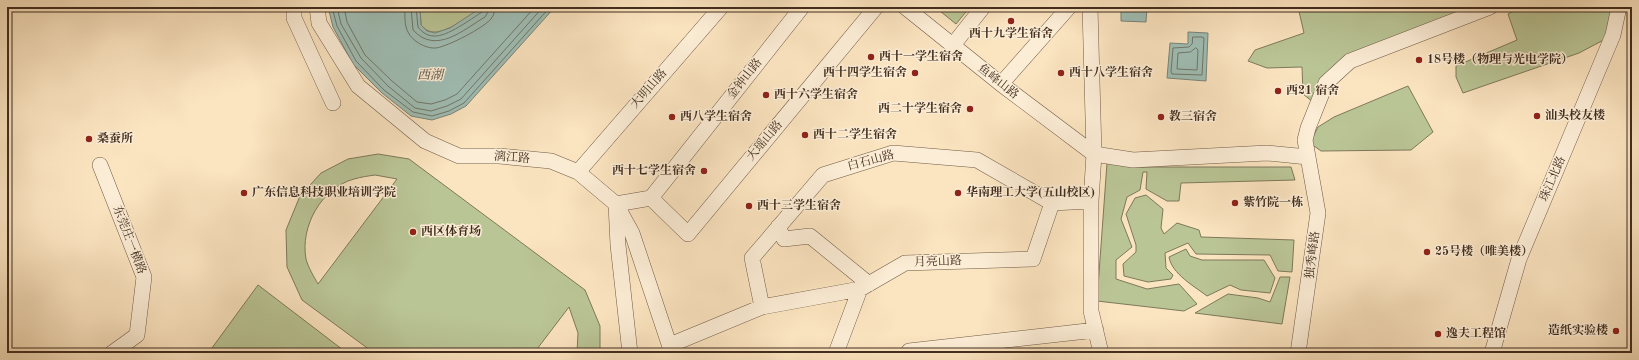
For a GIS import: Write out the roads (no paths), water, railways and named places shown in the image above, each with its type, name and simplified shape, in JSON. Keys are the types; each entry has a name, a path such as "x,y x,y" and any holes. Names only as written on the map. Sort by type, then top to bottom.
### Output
{"street":[{"path":"294,7 294,18 333,103"},
{"name":"漓江路","path":"317,7 319,23 358,86 425,141 459,156 499,156 552,161 578,172 616,204"},
{"name":"大明山路","path":"578,172 721,7"},
{"name":"金钟山路","path":"651,198 802,7"},
{"name":"大瑶山路","path":"651,198 688,234 876,7"},
{"name":"鱼峰山路","path":"905,7 1001,84 1094,154"},
{"path":"953,46 983,7"},
{"path":"1001,84 1069,7"},
{"path":"1090,7 1094,154 1091,201 1091,311 1101,353"},
{"name":"独秀峰路","path":"1298,353 1318,213 1305,140 1308,128 1326,83 1350,62 1490,7"},
{"name":"珠江北路","path":"1492,353 1519,259 1614,35 1619,7"},
{"name":"白石山路","path":"762,307 752,258 824,175 893,153 977,160 1052,203"},
{"path":"1094,154 1133,160 1267,153 1308,157"},
{"name":"东莞庄一横路","path":"100,165 144,277 137,335 112,353"},
{"path":"616,204 651,198"},
{"path":"1052,203 1091,201"},
{"name":"月亮山路","path":"864,287 905,263 1033,258 1052,203"},
{"path":"616,204 632,233 671,349 762,307 864,287"},
{"path":"616,204 618,245 630,353"},
{"path":"778,227 784,239 810,236 864,287"},
{"path":"836,353 864,287"},
{"path":"911,353 909,351 1096,330"}],"water":[{"name":"西湖","path":"328,7 420,7 421,25 427,31 435,33 450,28 482,7 555,7 466,106 451,114 432,120 411,116 382,93 353,64 333,27"},
{"path":"1121,7 1147,7 1146,22 1121,21"},
{"path":"1188,32 1208,33 1206,81 1167,78 1170,43 1188,44"}],"place":[{"name":"西十九学生宿舍","path":"1011,21"},
{"name":"西十一学生宿舍","path":"871,57"},
{"name":"18号楼（物理与光电学院）","path":"1419,60"},
{"name":"西十四学生宿舍","path":"915,73"},
{"name":"西十八学生宿舍","path":"1061,73"},
{"name":"西21 宿舍","path":"1278,91"},
{"name":"西十六学生宿舍","path":"766,95"},
{"name":"西二十学生宿舍","path":"970,109"},
{"name":"汕头校友楼","path":"1537,116"},
{"name":"西八学生宿舍","path":"672,117"},
{"name":"教三宿舍","path":"1161,117"},
{"name":"西十二学生宿舍","path":"805,135"},
{"name":"桑蚕所","path":"89,139"},
{"name":"西十七学生宿舍","path":"704,171"},
{"name":"广东信息科技职业培训学院","path":"244,193"},
{"name":"华南理工大学(五山校区)","path":"958,193"},
{"name":"紫竹院一栋","path":"1235,203"},
{"name":"西十三学生宿舍","path":"749,206"},
{"name":"西区体育场","path":"413,232"},
{"name":"25号楼（唯美楼）","path":"1427,252"},
{"name":"造纸实验楼","path":"1616,331"},
{"name":"逸夫工程馆","path":"1438,334"}]}
